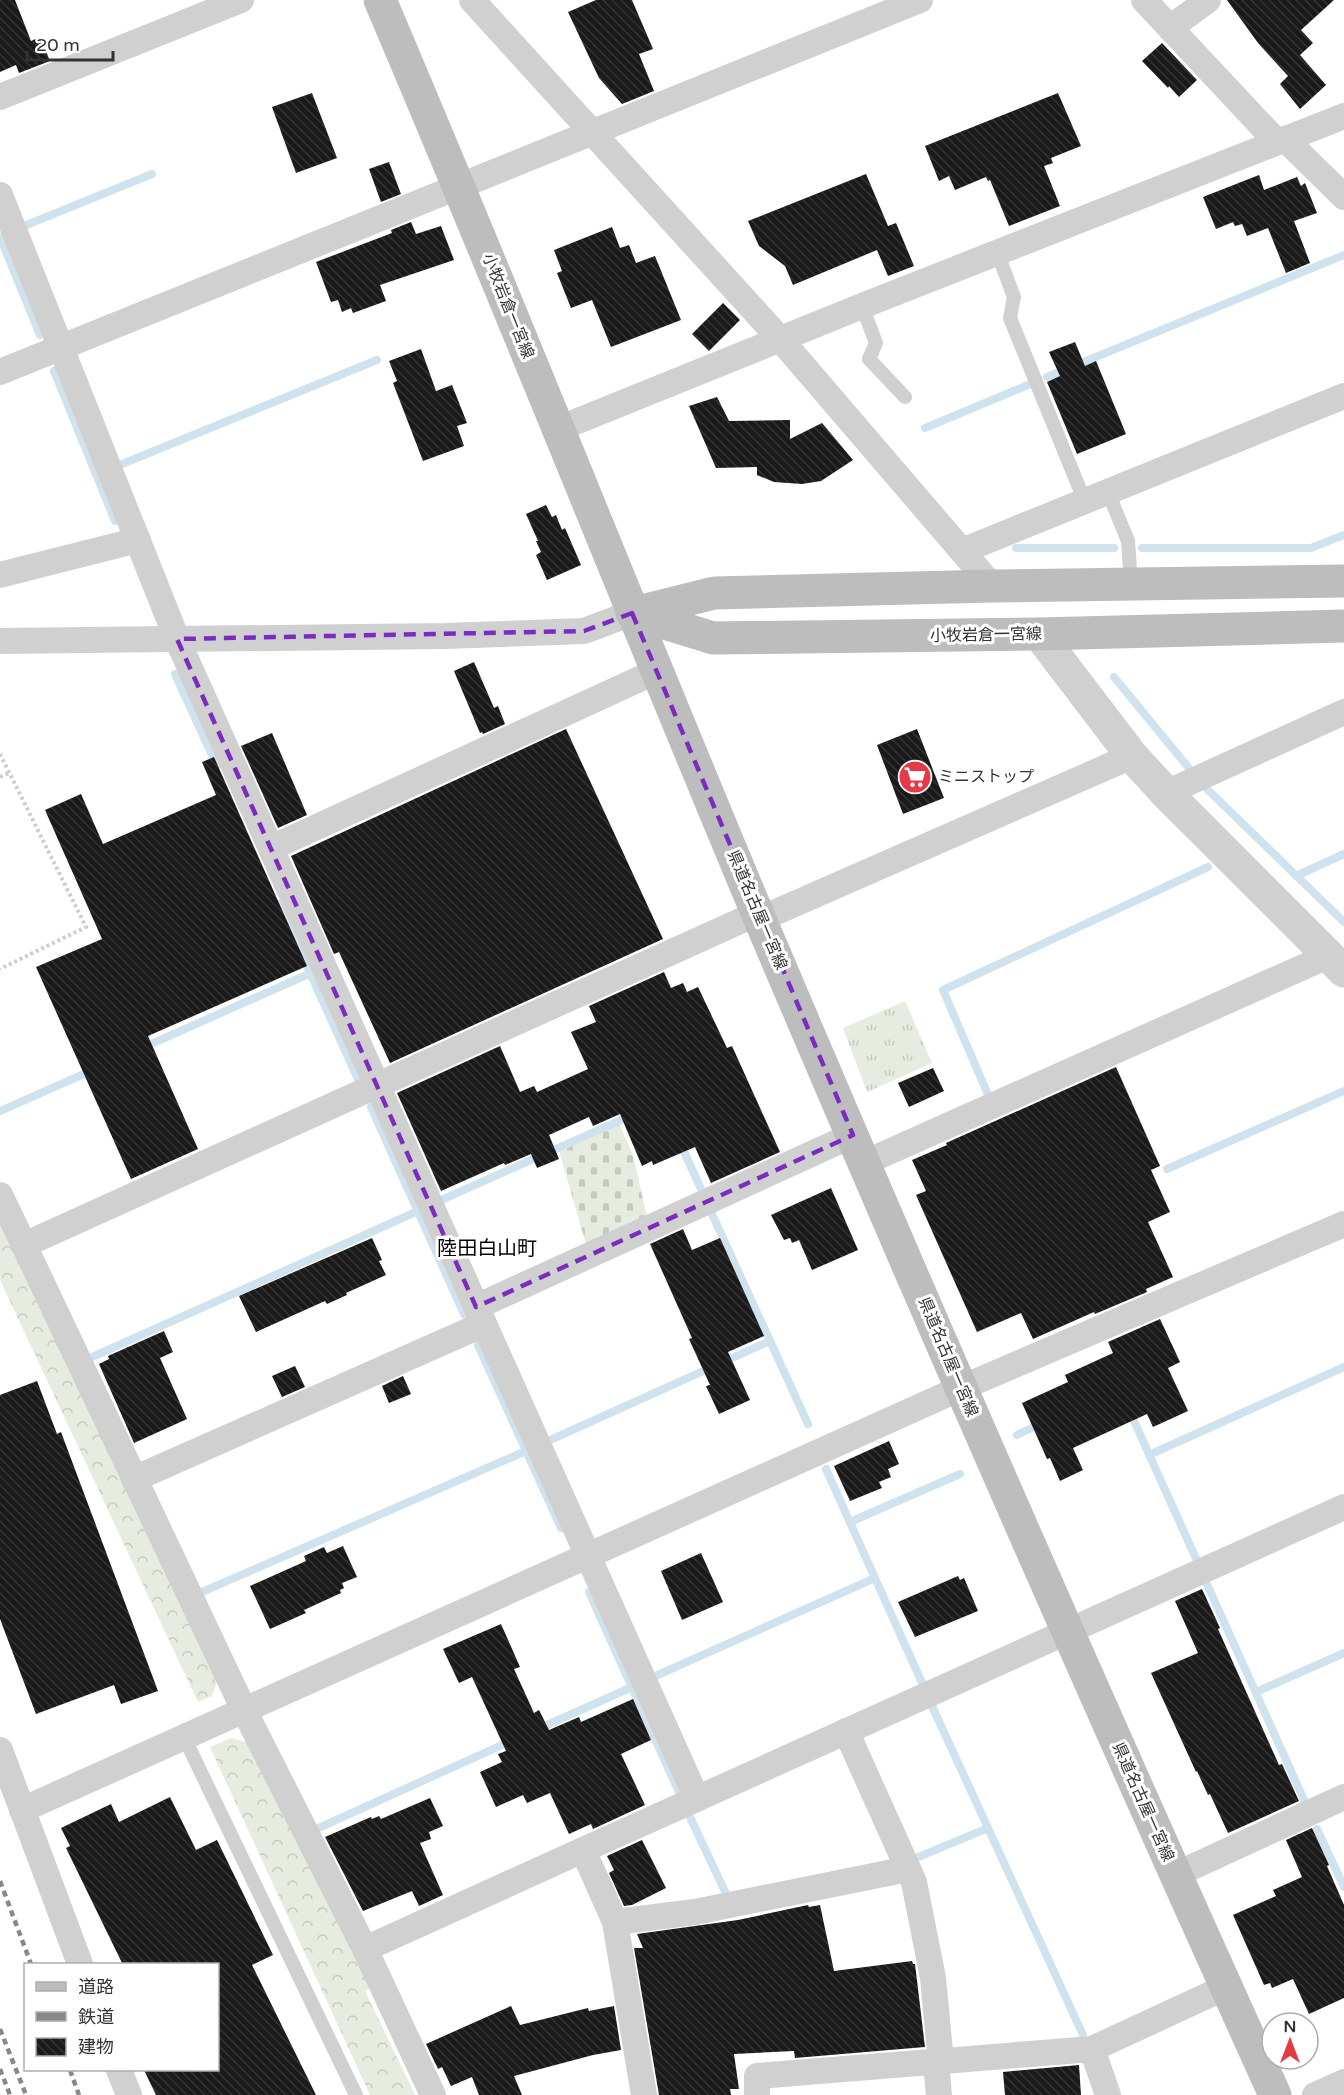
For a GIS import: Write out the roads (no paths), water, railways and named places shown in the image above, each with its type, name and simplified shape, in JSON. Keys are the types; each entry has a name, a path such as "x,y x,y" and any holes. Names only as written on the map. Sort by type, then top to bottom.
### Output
{"main road":[{"name":"小牧岩倉一宮線","path":"380,0 460,187 632,613 713,638 1039,634 1344,626"},
{"path":"632,613 714,593 1344,581"},
{"name":"県道名古屋一宮線","path":"632,613 961,1388 1175,1875 1275,2095"}],"street":[{"path":"0,97 241,0"},
{"path":"472,0 781,340 992,586"},
{"path":"0,372 920,0"},
{"path":"1144,0 1281,140 1344,197"},
{"path":"1170,28 1208,0"},
{"path":"558,429 997,252 1344,116"},
{"path":"0,195 177,639 697,1799"},
{"path":"962,551 1344,396"},
{"path":"0,575 138,540"},
{"path":"0,641 445,636 584,631 632,613"},
{"path":"134,1479 480,1315 858,1149 1336,963 1132,756 1039,634"},
{"path":"271,848 657,671"},
{"path":"1166,793 1344,712"},
{"path":"24,1245 377,1085 759,916 1132,756"},
{"path":"0,1194 244,1710 365,1949 433,2095"},
{"path":"22,1810 961,1388 1344,1224"},
{"path":"365,1949 1344,1507"},
{"path":"846,1731 914,1882 933,1978 939,2095"},
{"path":"0,1750 79,1963"},
{"path":"1175,1875 1344,1797"},
{"path":"583,1850 615,1922 644,2095"},
{"path":"615,1922 695,1912 908,1869"},
{"path":"757,2095 757,2076 1092,2049 1226,1987"},
{"path":"1092,2049 1108,2095"},
{"path":"119,2071 129,2095"},
{"path":"1315,2095 1344,2082"}],"lane":[{"path":"997,252 1014,297 1010,318 1096,497 1128,541 1131,584"},
{"path":"862,306 876,343 869,359 905,397"},
{"path":"184,1737 356,2095"}],"waterway":[{"path":"24,226 152,174"},
{"path":"0,237 40,335"},
{"path":"1047,377 1344,255"},
{"path":"122,464 377,360"},
{"path":"54,371 115,521"},
{"path":"925,428 1028,385"},
{"path":"1142,548 1311,548 1344,535"},
{"path":"1016,548 1114,548"},
{"path":"175,674 217,766"},
{"path":"1114,677 1188,767"},
{"path":"1206,788 1344,922"},
{"path":"1296,876 1344,854"},
{"path":"989,1097 943,990 1208,867"},
{"path":"279,904 357,1077"},
{"path":"142,1048 311,973"},
{"path":"0,1111 93,1070"},
{"path":"1167,1169 1344,1091"},
{"path":"371,1107 464,1314"},
{"path":"439,1201 630,1116"},
{"path":"680,1143 702,1191"},
{"path":"92,1357 418,1211"},
{"path":"712,1214 808,1424"},
{"path":"548,1441 770,1341"},
{"path":"478,1345 561,1528"},
{"path":"1149,1455 1344,1367"},
{"path":"1130,1412 1198,1563"},
{"path":"1017,1435 1042,1423"},
{"path":"202,1592 526,1451"},
{"path":"826,1469 923,1685"},
{"path":"850,1522 960,1474"},
{"path":"651,1678 875,1578"},
{"path":"1206,1582 1305,1802"},
{"path":"589,1592 678,1790"},
{"path":"1256,1692 1344,1653"},
{"path":"536,1730 632,1687"},
{"path":"932,1706 1083,2035"},
{"path":"314,1830 511,1741"},
{"path":"690,1817 728,1898"},
{"path":"916,1858 988,1828"},
{"path":"1317,1829 1344,1887"}],"railway":[{"path":"0,1881 31,1963"},
{"path":"0,2029 26,2095"},
{"path":"0,2069 10,2095"},
{"path":"70,2071 79,2095"}],"place":[{"name":"ミニストップ","path":"915,777"}],"district":[{"name":"陸田白山町","path":"487,1249"}]}
